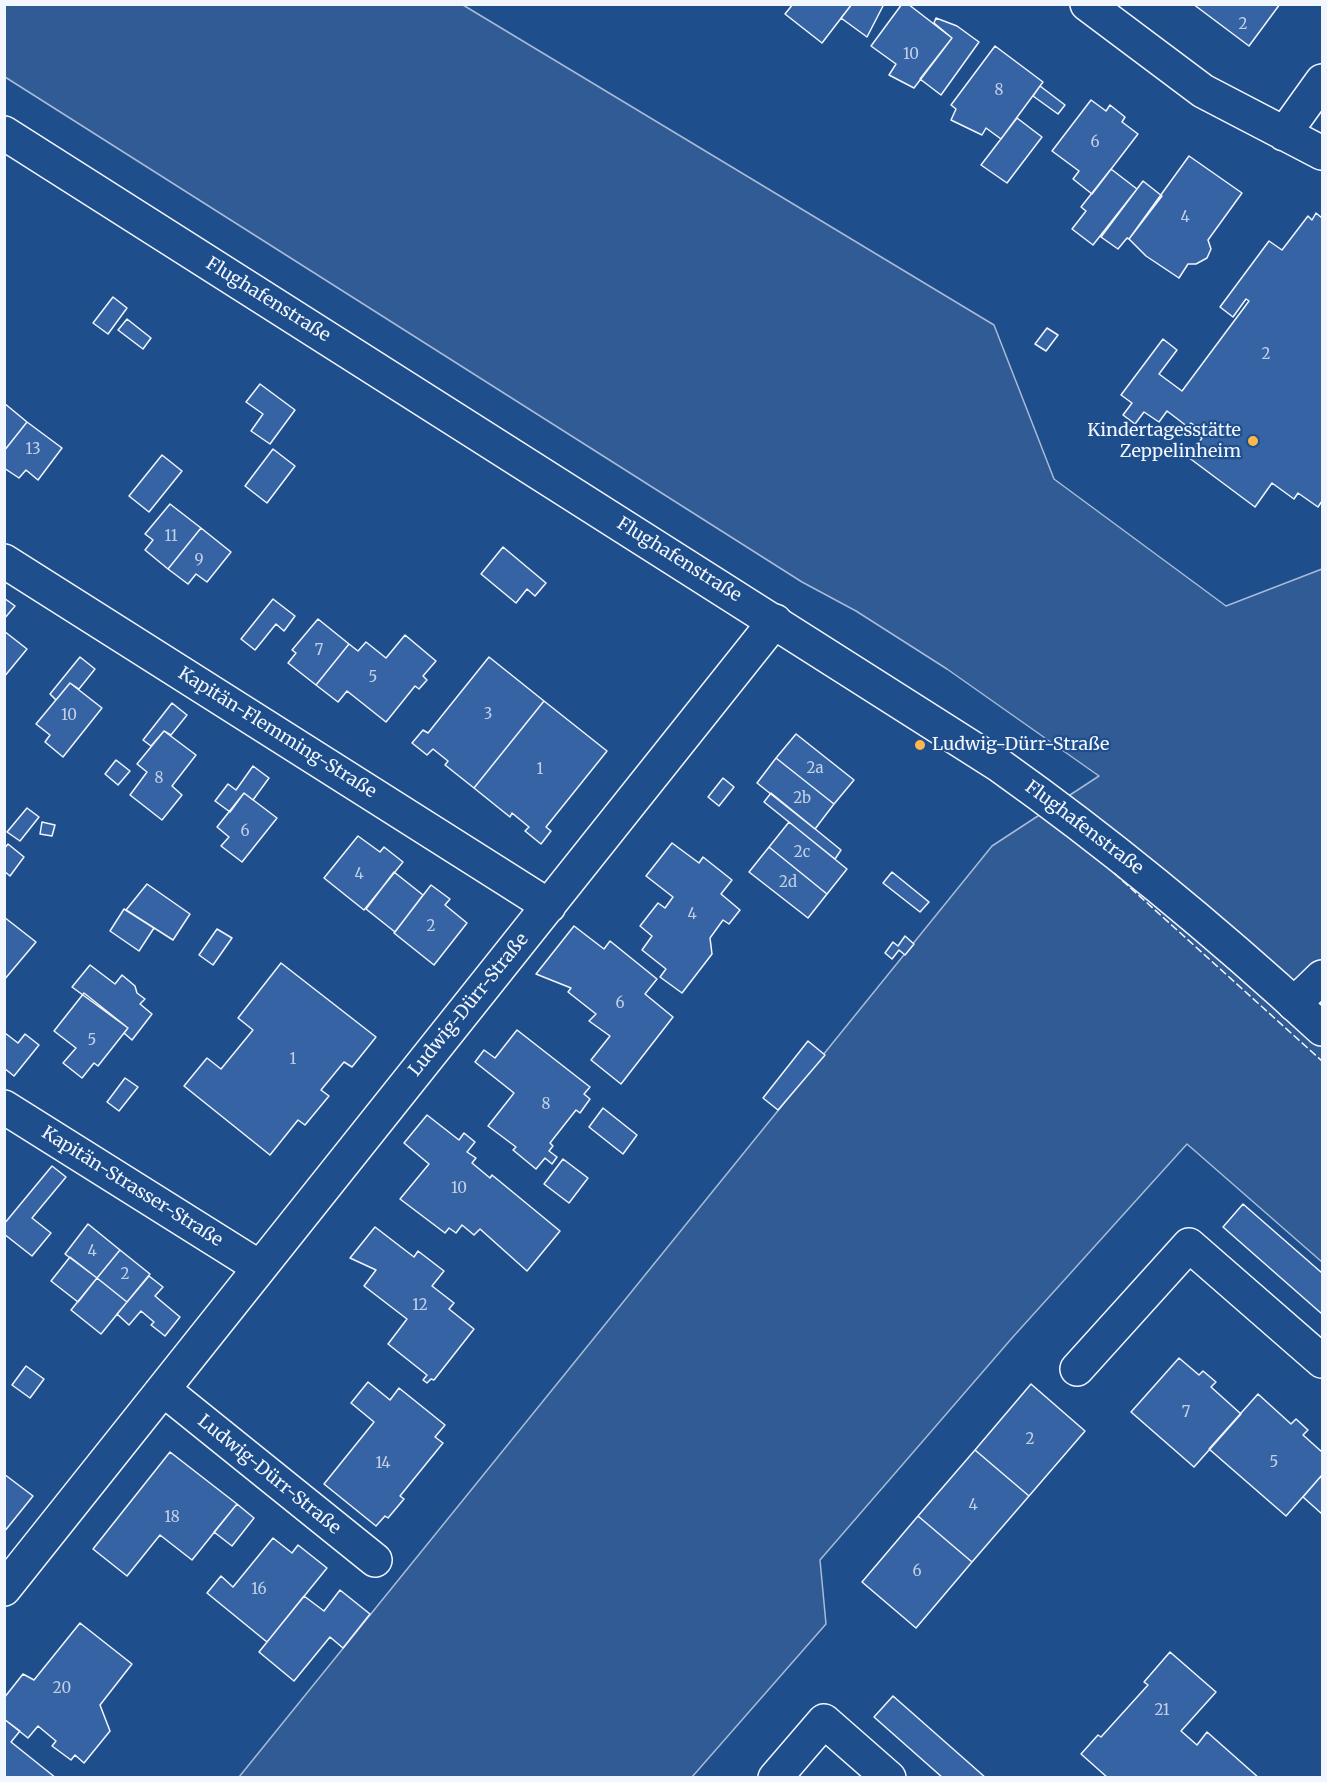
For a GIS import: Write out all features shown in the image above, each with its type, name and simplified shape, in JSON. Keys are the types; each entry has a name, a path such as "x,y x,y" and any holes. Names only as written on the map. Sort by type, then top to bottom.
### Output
{"street":[{"path":"1087,4 1203,91 1323,153"},
{"path":"1284,134 1323,81"},
{"name":"Flughafenstraße","path":"4,133 999,765 1167,893 1323,1029"},
{"name":"Kapitän-Flemming-Straße","path":"4,561 549,906"},
{"name":"Ludwig-Dürr-Straße","path":"4,1589 775,621"},
{"path":"1294,1004 1323,977"},
{"name":"Kapitän-Strasser-Straße","path":"4,1107 259,1267"},
{"path":"1077,1369 1189,1245 1323,1361"},
{"name":"Ludwig-Dürr-Straße","path":"164,1390 375,1560"},
{"path":"775,1778 824,1721 889,1778"}],"shaded area":[{"path":"4,5 463,5 994,325 1054,479 1226,606 1322,569 1322,1262 1187,1144 1012,1338 820,1560 826,1624 692,1777 239,1777 992,846 1099,776 947,669 856,611 802,582 5,77"}],"building":[{"path":"793,4 852,4 822,43 785,14"},
{"path":"852,4 884,4 867,37 841,18"},
{"path":"902,4 908,4 952,38 914,88 889,75 896,64 871,46"},
{"path":"1193,4 1280,4 1249,46"},
{"path":"936,18 957,26 979,42 941,95 920,79 952,38 934,23"},
{"path":"995,46 1043,82 1001,139 986,128 982,135 951,120 956,109 951,105"},
{"path":"1040,86 1065,105 1058,114 1033,96"},
{"path":"1091,100 1106,111 1110,105 1125,117 1122,122 1138,134 1092,194 1073,179 1079,171 1052,151"},
{"path":"1017,118 1042,137 1007,183 981,165"},
{"path":"1189,156 1242,193 1208,240 1211,249 1207,258 1196,264 1188,264 1179,278 1146,256 1129,239"},
{"path":"1111,169 1137,189 1093,245 1072,229 1086,211 1081,207"},
{"path":"1143,181 1162,196 1129,239 1127,238 1118,249 1101,237"},
{"path":"1316,213 1322,218 1322,501 1318,507 1298,493 1294,499 1272,483 1255,507 1188,457 1202,438 1194,432 1198,428 1191,423 1188,427 1167,411 1159,422 1144,412 1135,424 1123,415 1132,403 1121,395 1163,339 1177,350 1159,374 1182,391 1249,301 1246,299 1233,317 1220,307 1269,241 1282,250 1308,216 1312,220"},
{"path":"113,297 127,308 108,334 93,323"},
{"path":"127,319 151,338 143,349 118,330"},
{"path":"1047,328 1058,335 1046,351 1035,344"},
{"path":"260,384 295,410 270,444 251,431 263,414 246,402"},
{"path":"4,403 27,422 4,451"},
{"path":"27,422 62,448 38,480 26,470 19,478 4,468 4,451"},
{"path":"273,449 295,466 267,503 245,486"},
{"path":"162,455 182,471 149,512 129,496"},
{"path":"170,504 201,528 168,569 145,550 153,540 145,534"},
{"path":"201,528 231,552 207,582 196,574 188,584 168,569"},
{"path":"503,547 546,583 535,596 527,589 516,603 481,574"},
{"path":"4,598 15,606 4,619"},
{"path":"273,599 295,616 284,631 276,624 255,650 241,639"},
{"path":"318,619 349,644 316,685 288,663 296,653 292,650"},
{"path":"4,631 27,649 4,677"},
{"path":"405,635 436,661 423,676 427,680 419,689 415,686 386,722 347,691 338,702 316,685 349,644 358,651 366,642 386,658"},
{"path":"80,657 95,669 79,689 70,683 56,700 50,694"},
{"path":"489,657 544,701 474,788 445,765 448,761 433,749 427,755 412,743 423,730 428,733"},
{"path":"70,683 102,708 63,757 45,742 50,735 36,724"},
{"path":"544,701 607,751 546,827 551,831 541,844 525,831 529,827 512,813 510,817 474,788"},
{"path":"172,703 187,715 171,735 164,731 151,746 143,740"},
{"path":"164,731 196,755 172,786 182,795 162,820 130,795 147,772 137,764"},
{"path":"796,734 854,780 834,804 776,758"},
{"path":"776,758 834,804 815,829 757,783"},
{"path":"116,760 130,771 118,785 105,774"},
{"path":"253,766 269,778 253,800 244,793 230,812 215,801 228,784 236,790"},
{"path":"723,778 734,787 719,806 708,797"},
{"path":"244,793 277,818 242,862 221,846 229,837 217,827"},
{"path":"771,793 841,850 835,859 764,802"},
{"path":"27,808 39,817 20,841 7,832"},
{"path":"42,822 55,825 52,836 40,834"},
{"path":"789,822 847,869 827,894 769,847"},
{"path":"358,836 380,852 384,847 403,862 364,910 324,878"},
{"path":"672,843 699,863 703,857 732,880 721,894 740,910 729,924 723,920 710,938 712,954 682,993 660,977 666,969 642,950 652,936 640,926 658,903 665,908 673,897 646,876"},
{"path":"8,844 24,857 10,876 4,871 4,849"},
{"path":"769,847 827,894 808,918 749,872"},
{"path":"394,872 423,895 395,932 366,909"},
{"path":"892,872 929,902 920,912 883,883"},
{"path":"147,884 190,914 173,940 126,910"},
{"path":"431,885 450,899 445,905 467,923 434,965 394,933"},
{"path":"124,909 154,928 139,951 110,931"},
{"path":"4,917 36,942 4,980"},
{"path":"574,926 604,949 610,941 657,979 645,994 673,1017 621,1084 591,1060 610,1036 589,1021 596,1014 568,992 571,988 536,974"},
{"path":"217,929 232,938 213,965 199,955"},
{"path":"905,936 914,944 905,955 899,950 892,959 885,953 893,942 898,946"},
{"path":"281,963 376,1037 352,1067 344,1062 321,1090 329,1096 305,1125 298,1120 270,1155 184,1086 207,1058 221,1069 253,1030 238,1018"},
{"path":"90,965 115,984 122,975 145,999 140,1004 152,1014 132,1040 124,1033 128,1028 72,987"},
{"path":"84,993 128,1028 98,1066 94,1063 82,1078 63,1063 76,1048 54,1031"},
{"path":"517,1030 590,1087 584,1094 590,1099 580,1113 576,1110 550,1143 553,1146 549,1151 557,1157 552,1164 545,1158 536,1169 513,1150 516,1147 488,1126 514,1093 475,1062 484,1050 495,1058"},
{"path":"5,1033 18,1043 25,1034 39,1045 14,1076 4,1068"},
{"path":"808,1041 825,1055 778,1110 763,1098"},
{"path":"125,1078 138,1087 119,1111 107,1102"},
{"path":"603,1108 637,1135 623,1154 589,1127"},
{"path":"427,1115 459,1140 464,1133 475,1142 467,1152 476,1158 472,1163 490,1178 492,1175 560,1231 527,1271 480,1229 474,1235 462,1225 456,1233 449,1228 445,1233 400,1199 429,1164 404,1143"},
{"path":"563,1159 588,1178 569,1203 544,1184"},
{"path":"52,1166 66,1177 32,1218 51,1233 32,1256 4,1234 4,1224"},
{"path":"1243,1204 1322,1273 1322,1314 1223,1227"},
{"path":"88,1224 120,1250 97,1278 65,1254"},
{"path":"375,1227 414,1257 418,1251 444,1271 432,1286 454,1303 449,1309 474,1329 434,1380 431,1379 427,1383 423,1380 427,1375 388,1344 407,1319 364,1286 376,1270 350,1258"},
{"path":"120,1250 150,1274 127,1302 97,1278"},
{"path":"70,1257 97,1278 78,1302 51,1281"},
{"path":"149,1276 163,1287 155,1296 180,1317 165,1336 151,1325 154,1322 141,1311 129,1325 117,1314"},
{"path":"97,1278 127,1302 101,1334 71,1310"},
{"path":"1179,1358 1199,1375 1203,1371 1216,1382 1211,1387 1241,1414 1194,1467 1131,1412"},
{"path":"26,1366 44,1379 30,1398 12,1385"},
{"path":"368,1382 390,1400 399,1388 445,1425 435,1437 443,1443 400,1496 404,1499 388,1518 385,1516 376,1526 324,1484 374,1422 351,1403"},
{"path":"1031,1384 1085,1431 1029,1496 975,1450"},
{"path":"1258,1394 1291,1424 1296,1419 1308,1430 1303,1435 1322,1452 1322,1475 1286,1516 1209,1449"},
{"path":"975,1450 1029,1496 972,1562 918,1516"},
{"path":"170,1452 237,1504 192,1560 160,1535 127,1576 93,1549"},
{"path":"4,1474 33,1496 4,1532"},
{"path":"1322,1475 1322,1514 1303,1497"},
{"path":"237,1504 254,1518 232,1546 214,1532"},
{"path":"918,1516 972,1562 916,1628 862,1582"},
{"path":"273,1538 292,1553 298,1545 327,1568 267,1642 207,1593 221,1576 233,1587"},
{"path":"340,1590 370,1614 343,1648 330,1637 294,1681 259,1652 304,1596 324,1611"},
{"path":"80,1623 132,1664 100,1705 110,1731 84,1763 75,1755 71,1760 52,1746 56,1741 38,1726 28,1738 4,1719 4,1698 23,1674 34,1680"},
{"path":"1170,1652 1216,1692 1181,1731 1197,1745 1207,1732 1259,1778 1108,1778 1081,1754 1098,1735 1101,1737 1148,1685 1144,1682"},
{"path":"893,1696 986,1778 943,1778 874,1717"},
{"path":"4,1719 20,1731 11,1742 56,1778 4,1778"}],"fence":[{"path":"1114,873 1322,1061"}],"place":[{"name":"Kindertagesstätte Zeppelinheim","path":"1253,441"},
{"name":"Ludwig-Dürr-Straße","path":"920,745"}]}
